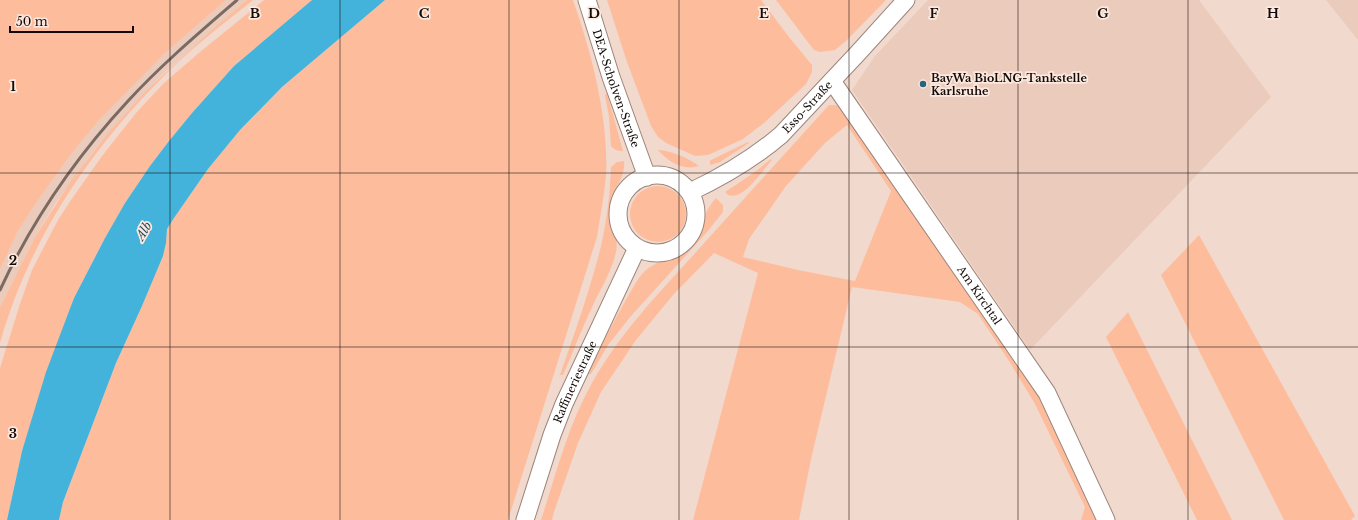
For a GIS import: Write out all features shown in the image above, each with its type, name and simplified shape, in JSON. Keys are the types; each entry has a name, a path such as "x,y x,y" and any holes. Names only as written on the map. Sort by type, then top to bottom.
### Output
{"street":[{"name":"DEA-Scholven-Straße","path":"587,0 611,77 647,176"},
{"name":"Esso-Straße","path":"690,192 712,182 770,144 781,135 906,0"},
{"name":"Am Kirchtal","path":"832,81 1047,393 1106,520"},
{"path":"663,175 678,181 690,192 696,204 697,217 694,230 686,241 676,250 663,253 650,253 637,248 627,240 621,228 618,216 620,203 626,191 635,182 647,176 663,175"},
{"name":"Raffineriestraße","path":"525,520 552,435 564,404 637,248"}],"shaded area":[{"path":"0,0 226,0 164,54 99,120 71,154 38,200 18,231 0,269"},
{"path":"226,0 247,0 162,75 127,112 93,152 55,204 34,239 0,307 0,269 18,231 71,154 99,120 133,83"},
{"path":"247,0 253,0 194,48 134,107 85,168 44,235 27,270 12,306 0,343 0,307 34,239 71,181 109,132 146,91 214,28"},
{"path":"264,0 312,0 234,66 169,141 125,203 74,298 22,451 7,520 0,520 0,368 32,270 58,220 71,200 102,156 136,113 164,83"},
{"path":"385,0 573,0 593,64 602,110 606,155 606,177 597,237 508,520 59,520 63,502 116,363 163,256 167,229 208,169 240,130 282,87"},
{"path":"607,0 761,0 812,65 812,72 806,84 764,123 743,139 708,155 695,156 666,143 658,137 651,126 627,62"},
{"path":"776,0 886,0 847,40 835,50 820,52 814,50"},
{"path":"928,0 1199,0 1271,97 1030,350 852,90 875,56"},
{"path":"1326,0 1358,0 1358,40"},
{"path":"607,93 623,151 616,150 611,146 609,117 605,95"},
{"path":"829,105 841,107 1024,370 1042,401 1099,520 1081,520 1085,507 1035,404 978,314 960,302 852,287 811,459 799,520 693,520 758,273 714,253 673,295 636,340 601,392 578,443 552,520 541,520 569,433 584,399 598,372 626,332 649,304","holes":["847,125 891,191 855,281 743,257 749,239 786,186 825,143"]},
{"path":"748,142 749,143 720,162 710,165 711,160"},
{"path":"658,150 680,155 699,166 687,167 676,164 671,162"},
{"path":"771,159 772,160 756,180 742,193 731,196 725,192 755,172"},
{"path":"624,161 622,176 611,201 610,208 617,246 614,259 563,375 560,375 577,327 601,246 608,206 611,167 617,162"},
{"path":"658,186 669,188 678,194 684,203 686,214 684,225 678,234 669,240 658,242 647,240 638,234 632,225 630,214 632,203 638,194 647,188"},
{"path":"716,198 723,205 723,212 707,232 631,316 608,345 591,374 588,374 606,336 639,278 650,267 683,252 695,242 700,233 707,211"},
{"path":"1199,235 1355,516 1351,520 1284,520 1161,275"},
{"path":"1128,312 1232,520 1197,520 1106,337"}],"water":[{"name":"Alb","path":"312,0 385,0 282,87 240,130 208,169 167,229 163,256 116,363 63,502 59,520 7,520 22,451 46,372 74,298 125,203 169,141 234,66"}],"railway":[{"path":"0,290 26,239 56,191 91,144 109,122 154,74 237,0"}],"place":[{"name":"BayWa BioLNG-Tankstelle Karlsruhe","path":"923,84"}]}
